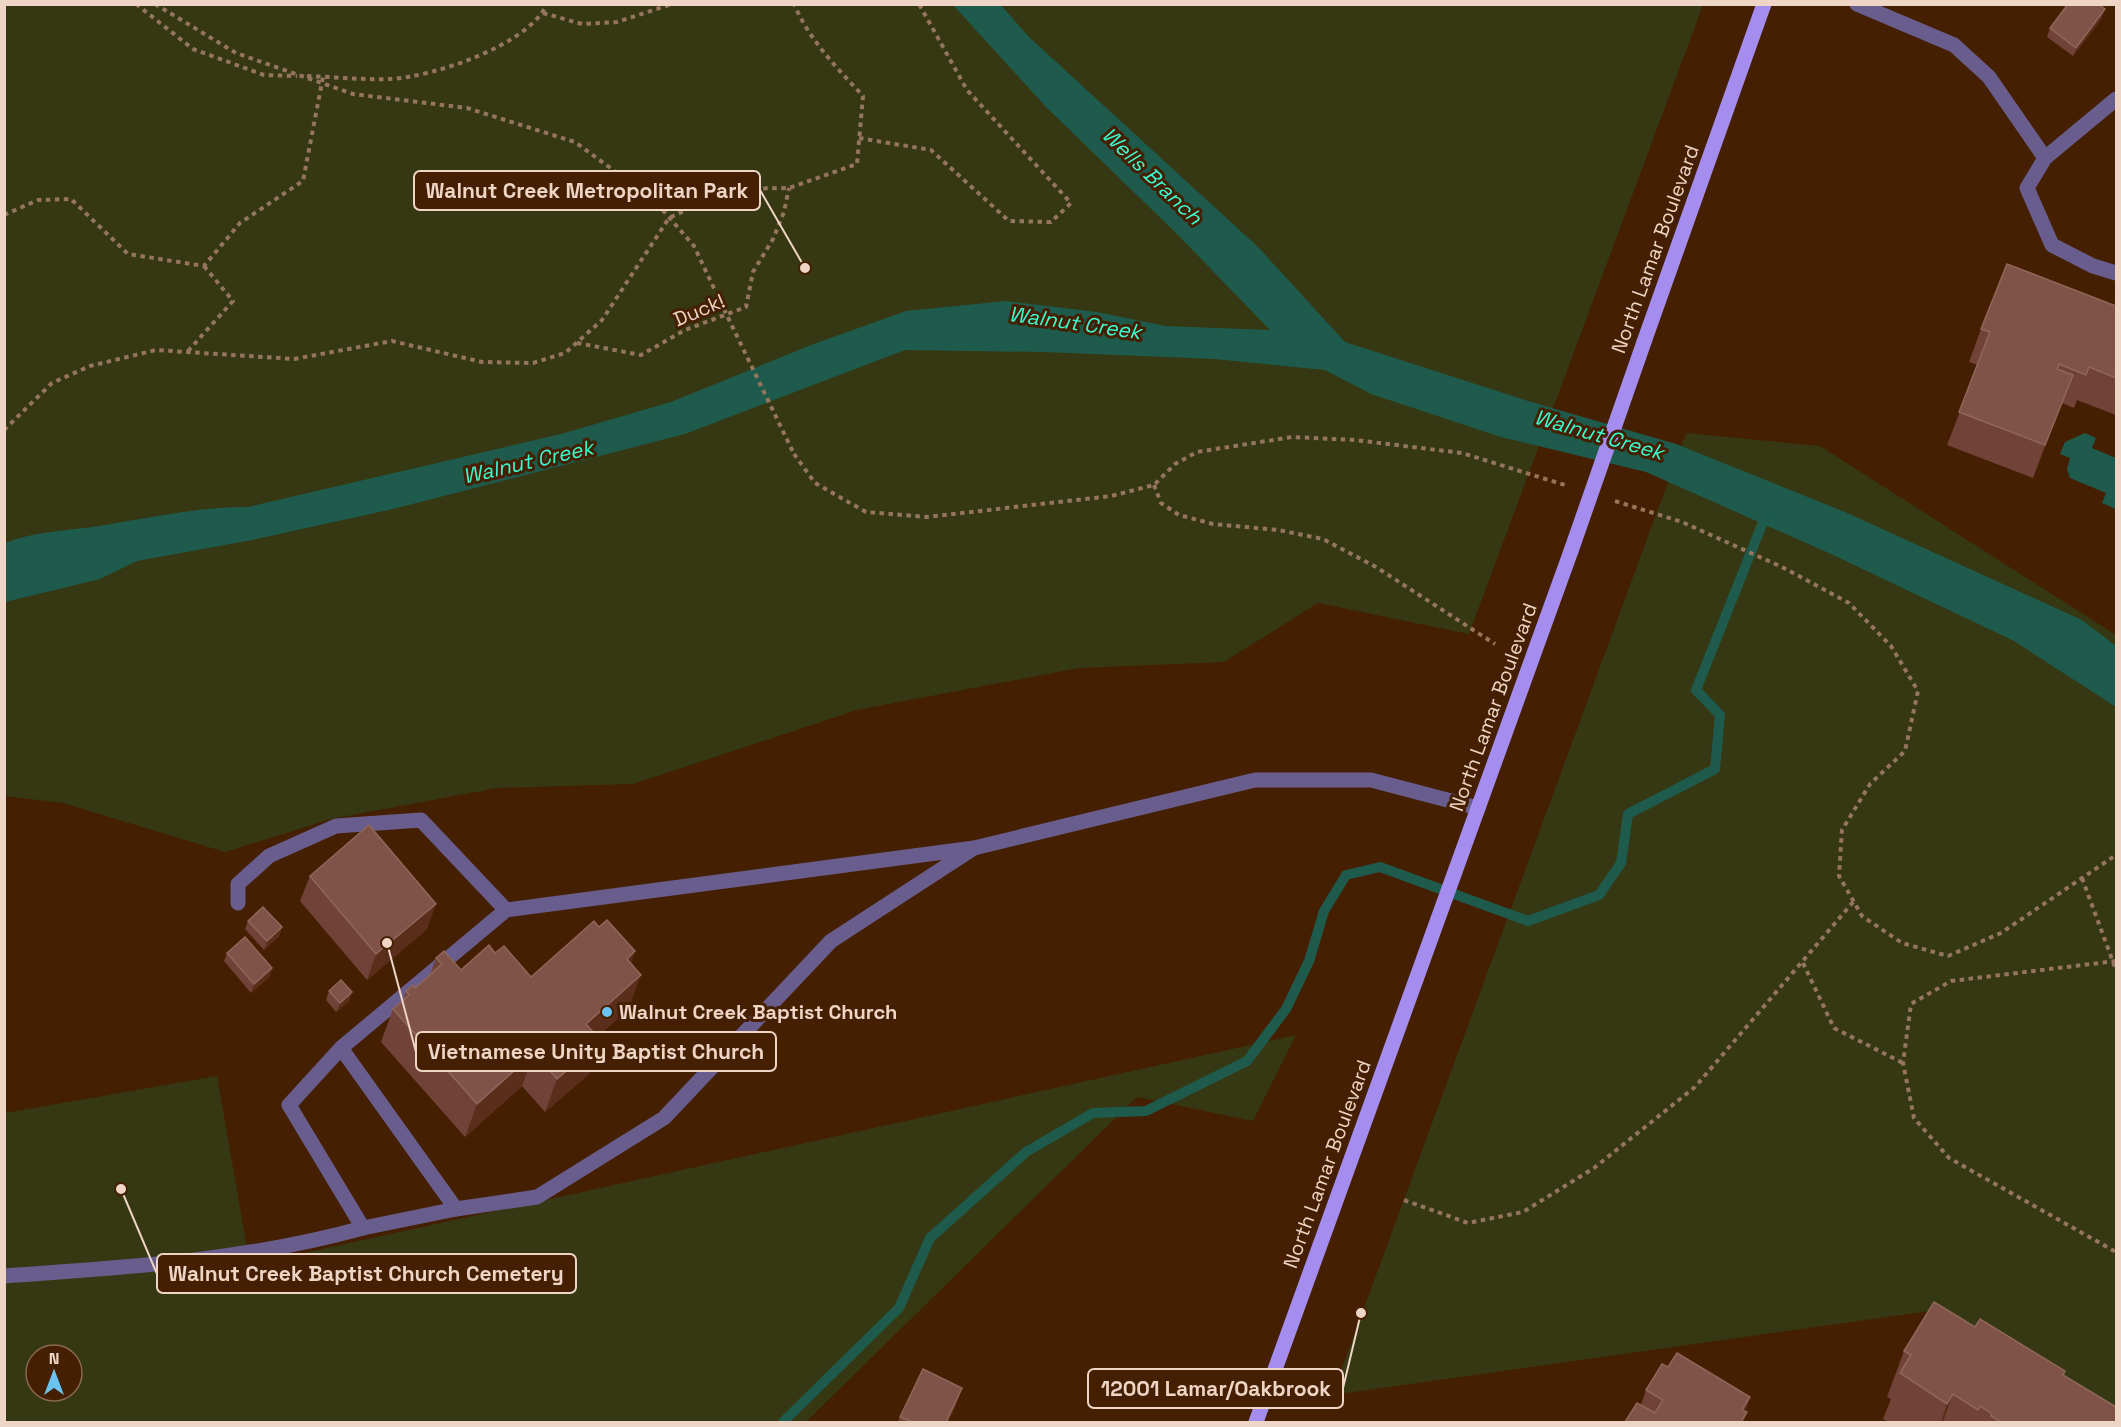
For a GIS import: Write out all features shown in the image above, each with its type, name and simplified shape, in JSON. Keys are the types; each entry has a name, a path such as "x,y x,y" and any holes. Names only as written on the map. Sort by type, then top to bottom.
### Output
{"main road":[{"name":"North Lamar Boulevard","path":"1256,1422 1571,551 1764,4"}],"street":[{"path":"1857,4 1954,45 1989,77 2045,158"},
{"path":"2114,102 2045,158 2027,188 2052,245 2093,266 2116,273"},
{"path":"363,1228 289,1105 340,1048 506,910 974,848 1255,780 1371,780 1476,814"},
{"path":"238,903 238,884 269,856 336,826 421,820 506,910"},
{"path":"4,1276 192,1262 304,1244 363,1228 456,1209 537,1197 664,1118 831,940 974,848"},
{"path":"340,1048 456,1209"}],"path":[{"path":"136,4 193,49 264,75 392,79 471,61 533,26 543,14 547,4"},
{"path":"154,4 236,53 353,94 467,108 575,142 654,200 694,246 794,454 815,483 866,512 927,517 1111,496 1154,485 1175,464 1197,452 1292,437 1356,440 1462,453 1574,488"},
{"path":"543,14 582,24 617,22 672,4"},
{"path":"4,430 52,383 90,366 156,350 294,359 392,341 482,362 533,363 566,353 602,320 669,218 730,189 789,188 857,164 863,96 820,50 801,22 794,4"},
{"path":"859,138 931,150 1009,221 1051,222 1071,203 967,90 920,4"},
{"path":"204,266 240,223 303,181 323,77"},
{"name":"Duck!","path":"576,343 641,355 685,330 746,307 753,272 773,239 784,212 789,188"},
{"path":"4,215 38,200 71,199 128,254 204,266 233,301 187,352"},
{"path":"1154,485 1161,503 1179,515 1213,524 1278,530 1323,539 1376,567 1495,644"},
{"path":"1608,499 1682,522 1782,567 1849,603 1891,646 1918,692 1905,751 1870,784 1842,830 1839,876 1862,916 1902,943 1948,956 2001,933 2116,855"},
{"path":"2082,878 2115,961 2116,970"},
{"path":"1404,1200 1468,1223 1522,1212 1593,1168 1695,1087 1854,901"},
{"path":"2115,961 1951,981 1911,1004 1904,1063 1914,1118 1949,1158 2116,1252"},
{"path":"1803,963 1834,1028 1904,1063"}],"green space":[{"path":"5,5 1703,5 1469,634 1318,603 1224,662 1079,668 857,710 633,784 497,788 331,819 225,852 63,803 5,796"},
{"path":"1686,433 1820,446 2116,635 2116,1422 1937,1310 1332,1395"},
{"path":"1296,1035 1253,1121 1137,1097 806,1422 5,1422 5,1113 217,1076 250,1265"}],"water":[{"path":"1000,4 1029,37 1258,247 1345,342 1528,401 1676,444 1845,512 2082,620 2116,646 2116,707 2014,641 1831,554 1646,472 1501,437 1371,394 1325,370 1215,359 1043,352 905,350 685,434 393,509 252,540 137,561 100,579 5,602 5,543 16,539 154,516 229,507 248,507 561,434 671,402 811,345 906,311 1006,301 1097,312 1165,326 1270,330 1176,233 1046,107 953,5"},
{"path":"2085,433 2096,438 2092,448 2116,458 2116,509 2102,503 2106,493 2070,478 2067,469 2070,458 2060,454 2065,442"}],"building":[{"path":"2068,4 2098,4 2105,9 2076,48 2050,28"},
{"path":"2007,264 2116,306 2116,378 2089,367 2086,375 2059,364 2057,369 2073,375 2045,445 1959,412 1990,332 1981,329"},
{"path":"369,825 436,904 376,954 310,876"},
{"path":"263,907 282,927 267,941 248,921"},
{"path":"607,920 635,951 627,959 641,975 586,1024 601,1041 557,1079 534,1053 477,1104 393,1009 409,995 406,991 413,985 415,988 442,964 436,958 444,951 461,970 489,945 495,953 504,946 531,977 594,921 599,927"},
{"path":"245,937 272,968 254,984 227,953"},
{"path":"341,980 352,992 340,1003 329,991"},
{"path":"1934,1302 1975,1327 1980,1319 2065,1371 2063,1375 2116,1407 2116,1422 2001,1422 1980,1406 1978,1410 1953,1394 1947,1404 1900,1373 1911,1355 1904,1351"},
{"path":"1677,1353 1750,1397 1742,1410 1747,1412 1741,1422 1625,1422 1637,1403 1655,1413 1663,1400 1646,1390 1662,1364 1668,1367"},
{"path":"923,1369 962,1388 946,1422 913,1422 900,1417"}],"waterway":[{"path":"783,1422 899,1308 930,1238 1026,1152 1093,1113 1146,1111 1247,1061 1286,1009 1309,961 1324,911 1346,875 1380,867 1528,921 1599,895 1621,863 1628,814 1715,769 1720,715 1696,690 1767,512"}],"place":[{"name":"Walnut Creek Metropolitan Park","path":"805,268"},
{"name":"Vietnamese Unity Baptist Church","path":"387,943"},
{"name":"Walnut Creek Baptist Church","path":"607,1012"},
{"name":"Walnut Creek Baptist Church Cemetery","path":"121,1189"},
{"name":"12001 Lamar/Oakbrook","path":"1361,1313"}],"water label":[{"name":"Wells Branch","path":"1152,176"},
{"name":"Walnut Creek","path":"1075,323"},
{"name":"Walnut Creek","path":"1599,435"},
{"name":"Walnut Creek","path":"528,462"}]}
